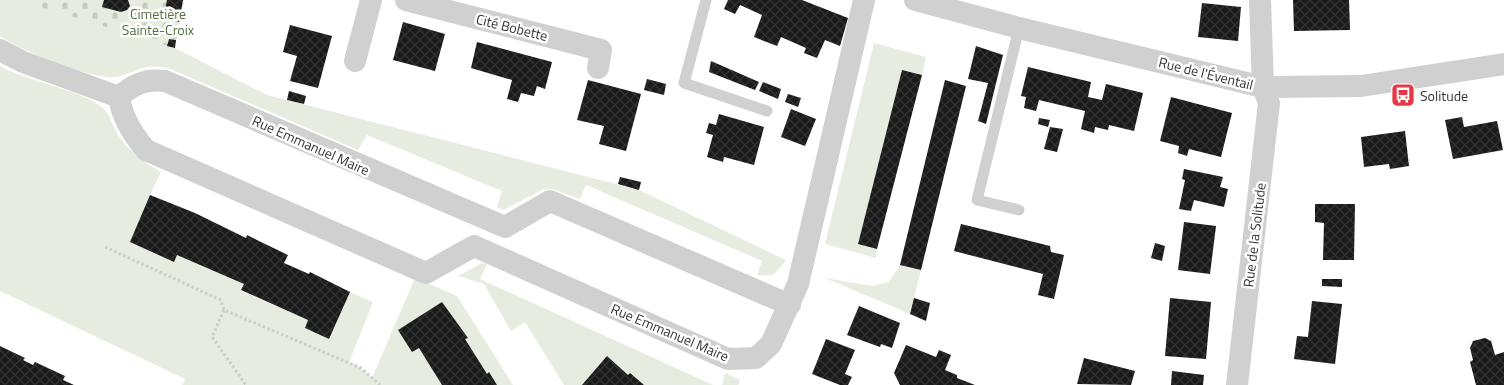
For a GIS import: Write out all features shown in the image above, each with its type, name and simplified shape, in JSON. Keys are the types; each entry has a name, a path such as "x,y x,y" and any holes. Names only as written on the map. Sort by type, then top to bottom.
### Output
{"street":[{"path":"355,61 371,0"},
{"name":"Cité Bobette","path":"406,0 601,50 598,68"},
{"name":"Rue Emmanuel Maire","path":"474,246 728,359 756,358 771,344 798,284 864,0"},
{"name":"Rue de l'Éventail","path":"915,0 1018,28 1263,87 1361,86 1504,64"},
{"name":"Rue de la Solitude","path":"1237,385 1269,103 1263,87 1260,0"},
{"path":"0,50 23,62 119,97 121,112 133,134 146,150 426,273 550,201 790,305"},
{"name":"Rue Emmanuel Maire","path":"119,97 129,88 150,79 165,81 366,170 505,227"}],"lane":[{"path":"706,0 684,83 767,111"},
{"path":"1018,28 977,200 1019,210"}],"path":[{"path":"105,247 221,300 224,310 212,338 246,385"},
{"path":"224,310 361,368 380,385"}],"green space":[{"path":"0,0 19,0 175,48 267,95 639,190 786,260 774,274 757,275 762,261 586,185 580,199 552,189 544,189 503,210 497,207 502,191 367,135 358,150 168,68 145,67 116,77 105,77 74,69 39,56 0,36"},
{"name":"Cimetière Sainte-Croix","path":"18,0 184,0 175,48"},
{"path":"874,43 926,57 922,75 902,70 858,244 877,249 876,258 825,244"},
{"path":"0,66 83,96 103,108 127,147 161,172 150,195 177,255 244,284 241,291 308,320 305,328 329,339 350,292 373,302 349,362 361,368 372,378 415,278 457,296 513,385 182,385 185,379 0,291"},
{"path":"482,263 487,264 480,279 713,385 564,385 525,322 511,331 484,284 458,276"},
{"path":"900,265 921,270 910,314 825,278 873,286 889,282"},
{"path":"725,373 740,380 738,385 722,385"}],"building":[{"path":"104,0 128,0 130,6 127,10 121,12 102,7"},
{"path":"167,0 183,0 179,22 163,18"},
{"path":"728,0 802,0 848,18 840,46 825,40 817,58 804,53 806,48 781,37 777,46 754,37 762,15 740,5 735,14 724,9"},
{"path":"1293,0 1349,0 1350,30 1294,31"},
{"path":"1202,3 1241,7 1238,41 1198,37"},
{"path":"403,22 445,34 435,71 393,60"},
{"path":"290,25 332,36 318,88 290,81 297,56 283,52"},
{"path":"169,39 176,40 175,48 167,46"},
{"path":"477,42 552,62 545,89 537,86 534,96 521,93 518,102 507,99 512,80 471,68"},
{"path":"976,46 1003,55 986,124 978,121 988,83 968,79"},
{"path":"711,61 759,82 755,90 709,72"},
{"path":"1028,67 1091,82 1088,97 1102,100 1106,84 1143,93 1134,131 1109,125 1108,130 1095,127 1094,133 1081,129 1085,111 1039,100 1036,111 1024,108 1026,97 1021,96"},
{"path":"902,70 922,75 877,249 858,244"},
{"path":"647,79 666,84 664,95 644,90"},
{"path":"588,80 641,94 626,151 599,144 604,126 577,120"},
{"path":"945,80 966,86 921,270 900,265"},
{"path":"763,82 781,89 778,99 759,91"},
{"path":"289,91 306,96 304,104 287,100"},
{"path":"788,94 801,98 798,107 785,102"},
{"path":"1171,97 1232,113 1221,157 1189,149 1187,156 1178,153 1179,146 1160,141"},
{"path":"791,109 816,119 805,146 781,137"},
{"path":"719,114 764,127 754,165 724,157 723,162 707,157 713,135 706,133 709,123 716,125"},
{"path":"1462,117 1464,127 1497,121 1503,150 1453,159 1445,120"},
{"path":"1039,118 1050,120 1048,127 1038,124"},
{"path":"1050,127 1063,129 1057,152 1044,149"},
{"path":"1405,131 1409,166 1390,169 1389,164 1364,167 1361,137"},
{"path":"1184,169 1223,177 1220,187 1228,189 1224,207 1194,200 1191,211 1179,209 1185,180 1182,179"},
{"path":"620,177 641,182 639,190 618,184"},
{"path":"150,195 195,213 246,238 247,235 288,255 284,263 309,274 310,272 350,292 329,339 305,328 308,320 241,290 244,284 177,255 174,262 130,242"},
{"path":"1315,204 1355,204 1354,260 1323,260 1324,223 1315,222"},
{"path":"1184,222 1216,226 1210,274 1178,270"},
{"path":"961,224 1050,246 1051,252 1064,255 1054,299 1038,295 1043,274 954,251"},
{"path":"1155,243 1165,246 1162,261 1151,258"},
{"path":"1322,279 1342,279 1342,287 1322,286"},
{"path":"914,298 930,303 926,321 910,314"},
{"path":"1170,298 1211,302 1206,359 1165,356"},
{"path":"1312,301 1342,304 1335,364 1294,359 1297,336 1308,337"},
{"path":"442,302 468,338 465,339 487,374 489,372 497,385 442,385 419,348 412,352 398,330"},
{"path":"859,306 900,323 892,348 881,344 880,347 847,335"},
{"path":"1485,338 1491,341 1495,355 1504,352 1504,385 1476,385 1470,362 1473,360 1470,348 1473,341"},
{"path":"826,339 855,350 845,374 852,377 848,385 840,385 812,374"},
{"path":"906,345 936,357 939,350 951,355 945,370 957,375 957,378 975,385 900,385 894,373"},
{"path":"0,346 25,358 23,360 33,365 35,362 65,376 63,380 74,385 0,385"},
{"path":"607,356 628,375 630,373 644,385 582,385"},
{"path":"1084,358 1135,371 1131,385 1077,384"},
{"path":"1172,371 1204,375 1203,385 1171,385"}],"place":[{"name":"Solitude","path":"1403,95"}]}
